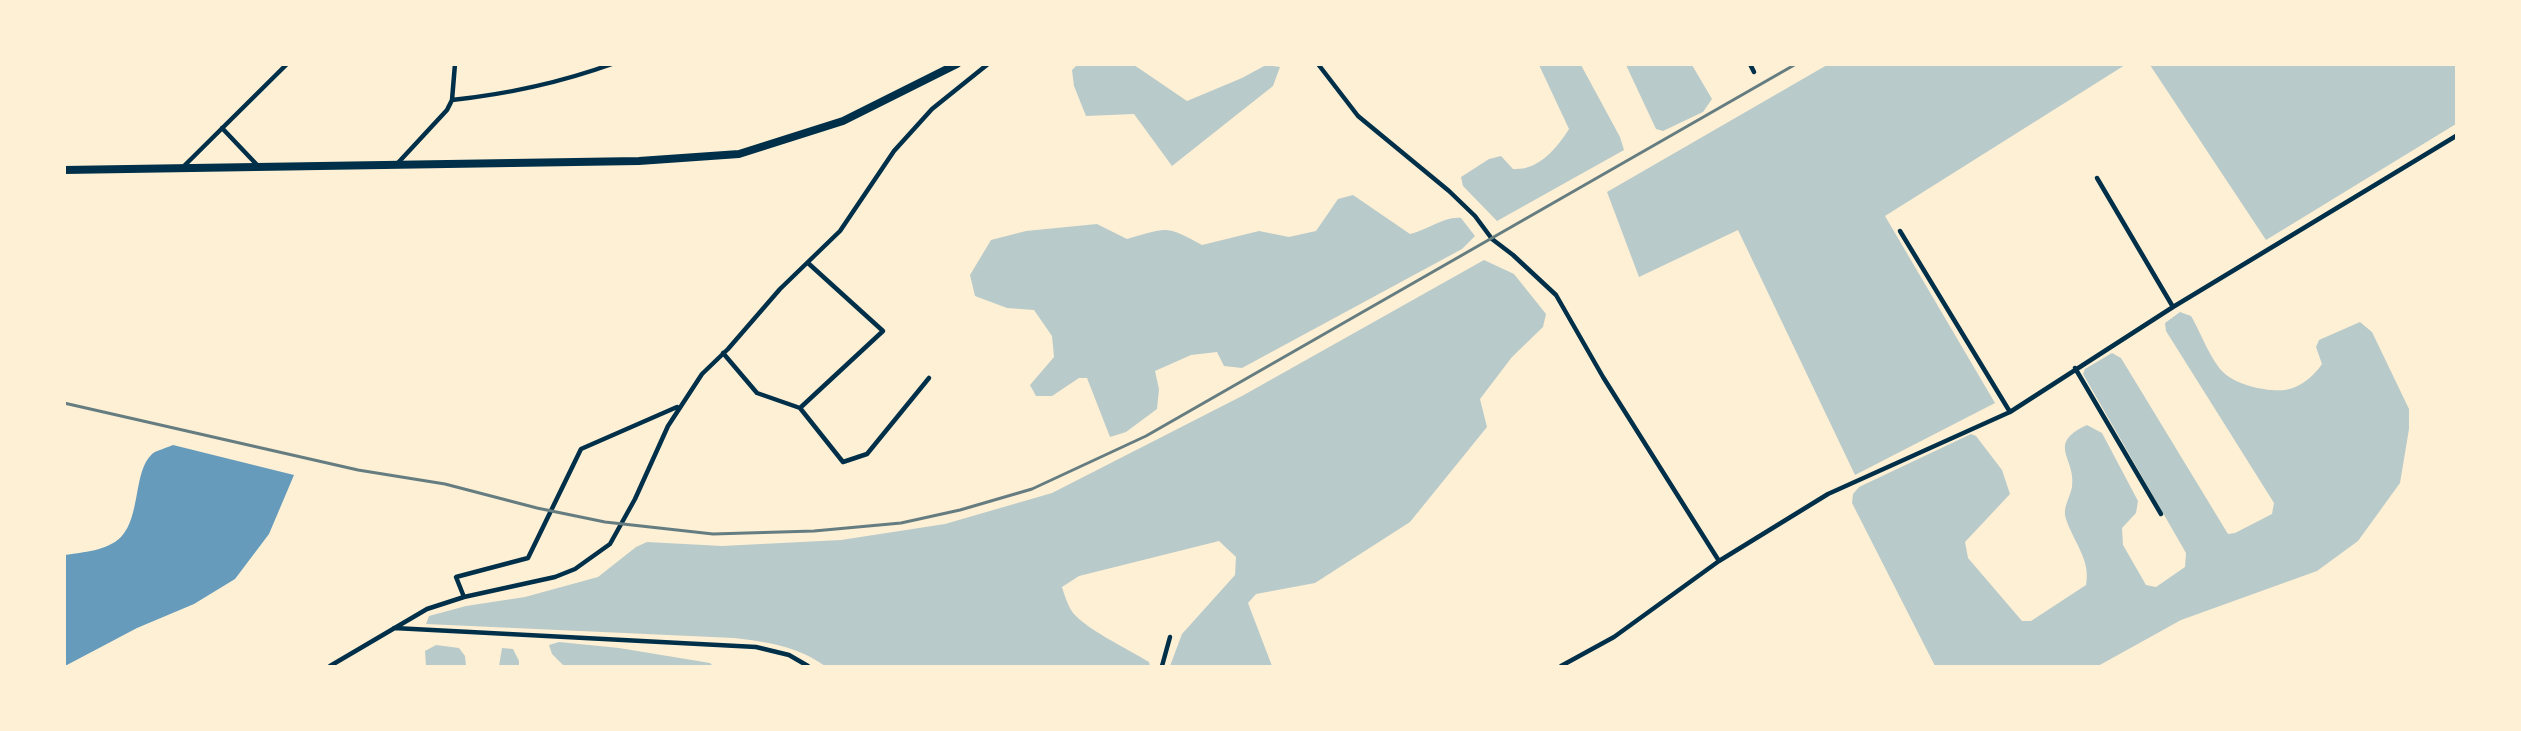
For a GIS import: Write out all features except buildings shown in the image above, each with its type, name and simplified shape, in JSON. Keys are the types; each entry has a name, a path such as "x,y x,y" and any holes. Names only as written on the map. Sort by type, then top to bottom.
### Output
{"highway":[{"path":"64,170 639,161 739,154 843,121 954,65"}],"street":[{"path":"181,169 287,64"},
{"path":"396,165 447,110 452,100 454,64"},
{"path":"452,100 505,95 571,79 612,64"},
{"path":"330,666 391,628 427,609 464,597 555,577 575,569 610,544 635,499 655,451 679,406 702,374 780,289 840,231 894,151 924,117 988,64"},
{"path":"1318,64 1358,116 1449,190 1475,216 1492,239 1556,295 1603,376 1719,561"},
{"path":"1750,64 1754,72"},
{"path":"222,128 260,168"},
{"path":"1561,666 1614,637 1719,561 1828,494 2010,412 2075,368 2457,136"},
{"path":"2097,178 2173,308"},
{"path":"1900,231 2010,412"},
{"path":"800,408 883,331 808,263"},
{"path":"723,353 758,393 800,408 843,462 867,454 929,378"},
{"path":"2075,368 2161,514"},
{"path":"464,597 456,577 528,558 581,449 679,406"},
{"path":"391,628 756,647 789,655 808,666"},
{"path":"1162,666 1170,637"}],"shaded area":[{"path":"1078,64 1134,65 1187,101 1242,78 1266,65 1280,67 1273,86 1172,166 1134,114 1086,116 1074,86 1072,70"},
{"path":"1539,65 1581,65 1620,137 1624,150 1497,221 1463,186 1461,177 1489,159 1501,156 1513,169 1531,166 1553,151 1569,129"},
{"path":"1626,65 1692,65 1712,99 1703,112 1663,131 1656,129"},
{"path":"1827,65 2125,65 1885,216 1995,403 1855,475 1738,230 1639,277 1607,192"},
{"path":"2150,65 2456,65 2456,124 2266,240"},
{"path":"1353,195 1410,234 1448,219 1461,218 1475,236 1462,249 1242,368 1224,366 1217,352 1191,355 1155,371 1159,389 1157,409 1126,432 1110,437 1087,378 1079,378 1052,396 1036,396 1030,385 1054,357 1052,336 1034,310 1007,308 975,296 970,275 991,240 1026,231 1097,224 1127,239 1165,230 1180,234 1202,245 1259,231 1289,237 1316,231 1338,199"},
{"path":"1484,260 1514,274 1546,314 1543,327 1512,357 1480,399 1487,427 1410,522 1315,583 1256,594 1248,603 1272,666 1170,666 1182,634 1235,575 1236,557 1219,541 1079,576 1062,587 1076,617 1095,631 1149,662 1150,666 825,666 793,649 734,638 426,624 429,616 466,606 525,597 598,577 636,547 647,542 722,546 841,540 945,524 1052,493 1242,396"},
{"path":"2180,312 2191,316 2210,354 2224,373 2244,384 2261,389 2278,390 2291,389 2301,384 2319,368 2322,364 2316,347 2319,340 2360,322 2372,332 2409,409 2409,429 2400,483 2358,541 2317,571 2181,620 2098,666 1935,666 1852,503 1853,494 1859,487 1971,434 1976,436 2002,470 2010,494 1965,542 1968,558 2022,621 2031,621 2086,585 2084,559 2065,515 2072,487 2072,477 2065,446 2075,432 2087,425 2102,433 2138,501 2136,513 2122,528 2123,545 2146,585 2156,587 2185,567 2186,553 2083,374 2085,369 2112,353 2121,358 2228,534 2235,533 2272,514 2274,503 2166,331 2165,323"},
{"path":"559,642 619,648 710,663 713,666 564,666 552,654 549,645"},
{"path":"436,645 459,648 465,656 466,666 426,666 425,651"},
{"path":"502,648 513,649 519,666 499,666"}],"water":[{"path":"173,445 294,475 269,534 235,579 194,604 137,628 65,666 65,555 102,548 121,537 132,518 146,462 152,454"}],"railway":[{"path":"64,403 358,470 445,484 537,508 605,522 713,534 814,531 901,523 960,510 1032,489 1146,436 1796,64"}]}
